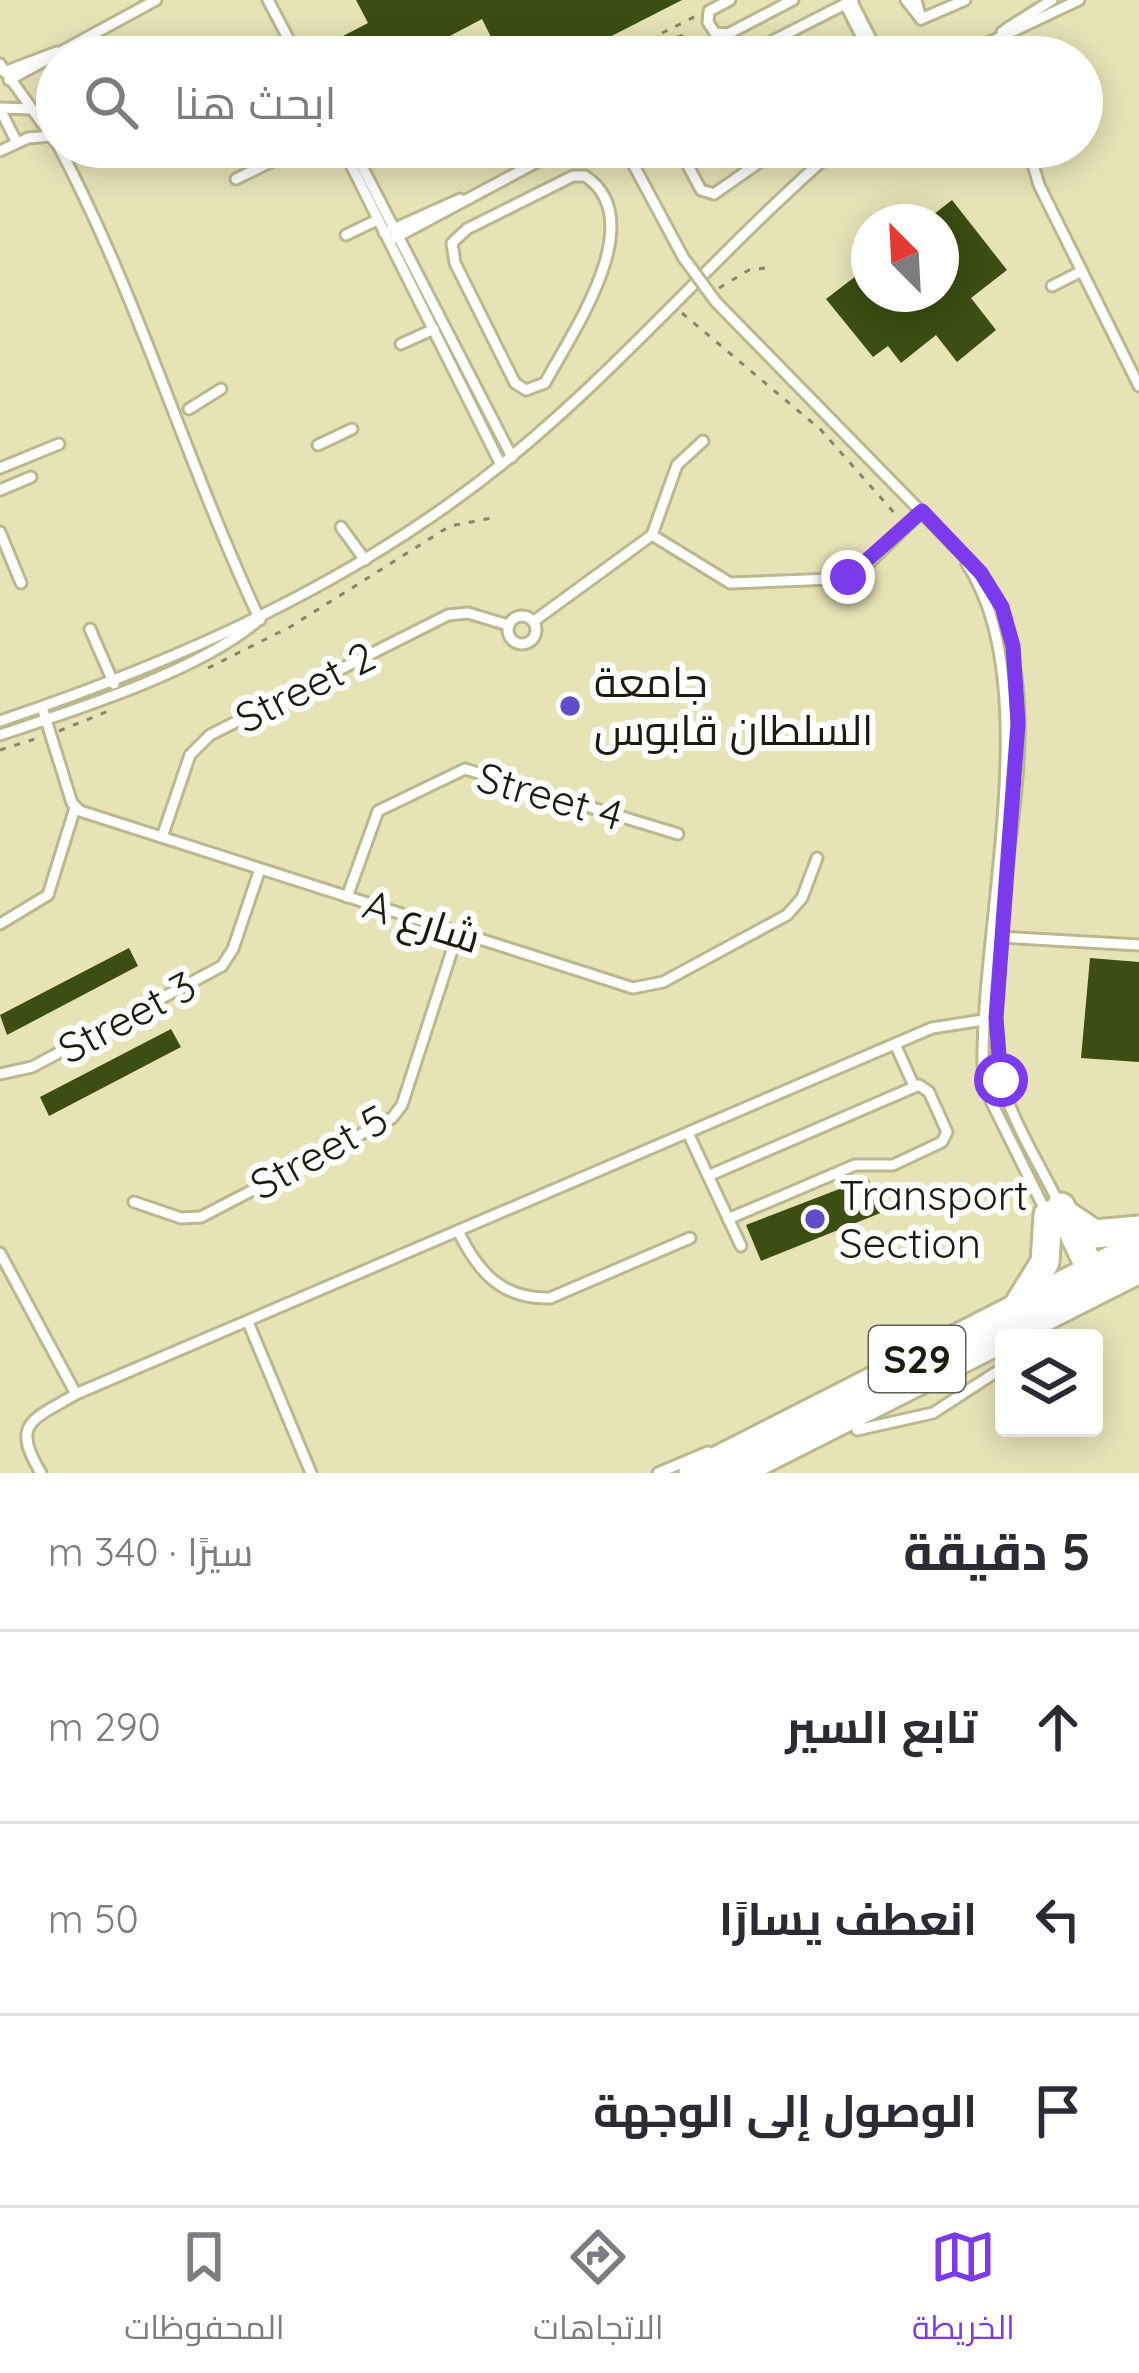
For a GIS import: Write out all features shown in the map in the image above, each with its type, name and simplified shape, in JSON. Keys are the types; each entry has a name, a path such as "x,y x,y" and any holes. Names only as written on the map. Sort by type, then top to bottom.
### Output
{"main road":[{"path":"1054,1211 1094,1234 1139,1230"},
{"path":"736,1473 1105,1280 1054,1211"},
{"path":"1008,1312 1031,1291 1046,1262 1054,1211"},
{"name":"S29","path":"1052,1329 1139,1246"},
{"name":"S29","path":"693,1473 1008,1312 1105,1280"},
{"name":"S29","path":"771,1473 995,1361"}],"lane":[{"path":"87,36 156,0"},
{"path":"268,0 287,36"},
{"path":"730,0 709,10 708,22 716,33 728,34 793,0"},
{"path":"906,0 921,19"},
{"path":"916,0 921,19"},
{"path":"921,19 965,0"},
{"path":"995,36 1052,0"},
{"path":"1002,32 1079,0"},
{"path":"782,36 850,1 866,36"},
{"path":"1002,32 1003,36"},
{"path":"36,60 4,72 36,116"},
{"path":"17,143 0,108 31,109"},
{"path":"0,151 17,143 36,143"},
{"path":"68,168 132,308 210,515 260,620"},
{"path":"236,179 259,168"},
{"path":"351,168 501,465"},
{"path":"364,168 512,457"},
{"path":"386,237 522,168"},
{"path":"538,168 552,187"},
{"path":"635,168 683,257 716,302 954,544 1002,607 1018,686 1000,937 982,1066 991,1101 1054,1211"},
{"path":"689,168 701,190 714,194 752,168"},
{"path":"0,735 226,644 364,560 501,465 816,168"},
{"path":"1034,168 1139,386"},
{"path":"573,176 592,180 613,231 586,305 545,383 533,390 515,383 451,253 458,234 478,224 573,176"},
{"path":"462,198 478,224"},
{"path":"346,236 377,220"},
{"path":"1052,286 1082,271"},
{"path":"401,344 444,324"},
{"path":"189,409 221,389"},
{"path":"318,445 352,429"},
{"path":"534,621 652,535 677,465 703,442"},
{"path":"0,468 59,444"},
{"path":"0,490 31,477"},
{"path":"652,535 715,576 738,584 848,577 922,511"},
{"path":"340,527 364,560"},
{"path":"0,532 21,583"},
{"path":"954,544 991,611 1007,686 990,1018 1001,1080 1054,1211"},
{"name":"Street 2","path":"162,837 190,755 210,736 448,615 468,613 508,625"},
{"path":"520,616 534,621 535,637 522,644 509,636 508,625 520,616"},
{"path":"90,628 116,686"},
{"path":"0,721 116,686"},
{"path":"0,924 47,895 75,808 42,707"},
{"name":"Street 4","path":"347,897 378,811 465,769 678,834"},
{"name":"A شارع","path":"75,808 643,988 788,915 802,898 817,859"},
{"name":"Street 3","path":"0,1074 32,1067 222,966 260,869"},
{"name":"Street 5","path":"134,1202 181,1218 201,1217 392,1118 402,1105 458,932"},
{"path":"1000,937 1139,945"},
{"path":"41,1473 24,1444 25,1431 32,1420 76,1394 895,1044 949,1022 990,1018"},
{"path":"728,1220 855,1165 892,1165 943,1142 947,1132 929,1092 914,1086 895,1044"},
{"path":"708,1176 914,1086"},
{"path":"688,1133 741,1246"},
{"path":"459,1232 486,1278 531,1299 550,1298 690,1238"},
{"path":"0,1253 76,1394"},
{"path":"248,1322 311,1473"},
{"path":"857,1430 934,1413 995,1373"},
{"path":"658,1473 712,1451 754,1442"}],"path":[{"path":"655,36 709,10"},
{"path":"721,286 749,269 765,268"},
{"path":"671,304 821,430 871,481 905,528"}],"building":[{"path":"356,0 682,0 612,36 490,36 482,19 450,36 343,36 368,23"},
{"path":"959,209 1007,270 971,298 996,330 957,362 936,335 901,363 888,346 873,357 826,299 851,280 851,312 959,312"},
{"path":"129,948 138,966 7,1035 0,1015"},
{"path":"1090,958 1139,962 1139,1062 1081,1058"},
{"path":"171,1029 181,1047 49,1116 40,1097"},
{"name":"Transport Section","path":"868,1178 883,1212 761,1261 746,1225"}],"place":[{"name":"جامعة السلطان قابوس","path":"570,706"},
{"name":"Transport Section","path":"815,1219"}],"route":[{"path":"848,577 863,569 922,511 981,573 1002,607 1013,646 1018,723 996,1018 1001,1080"}]}
